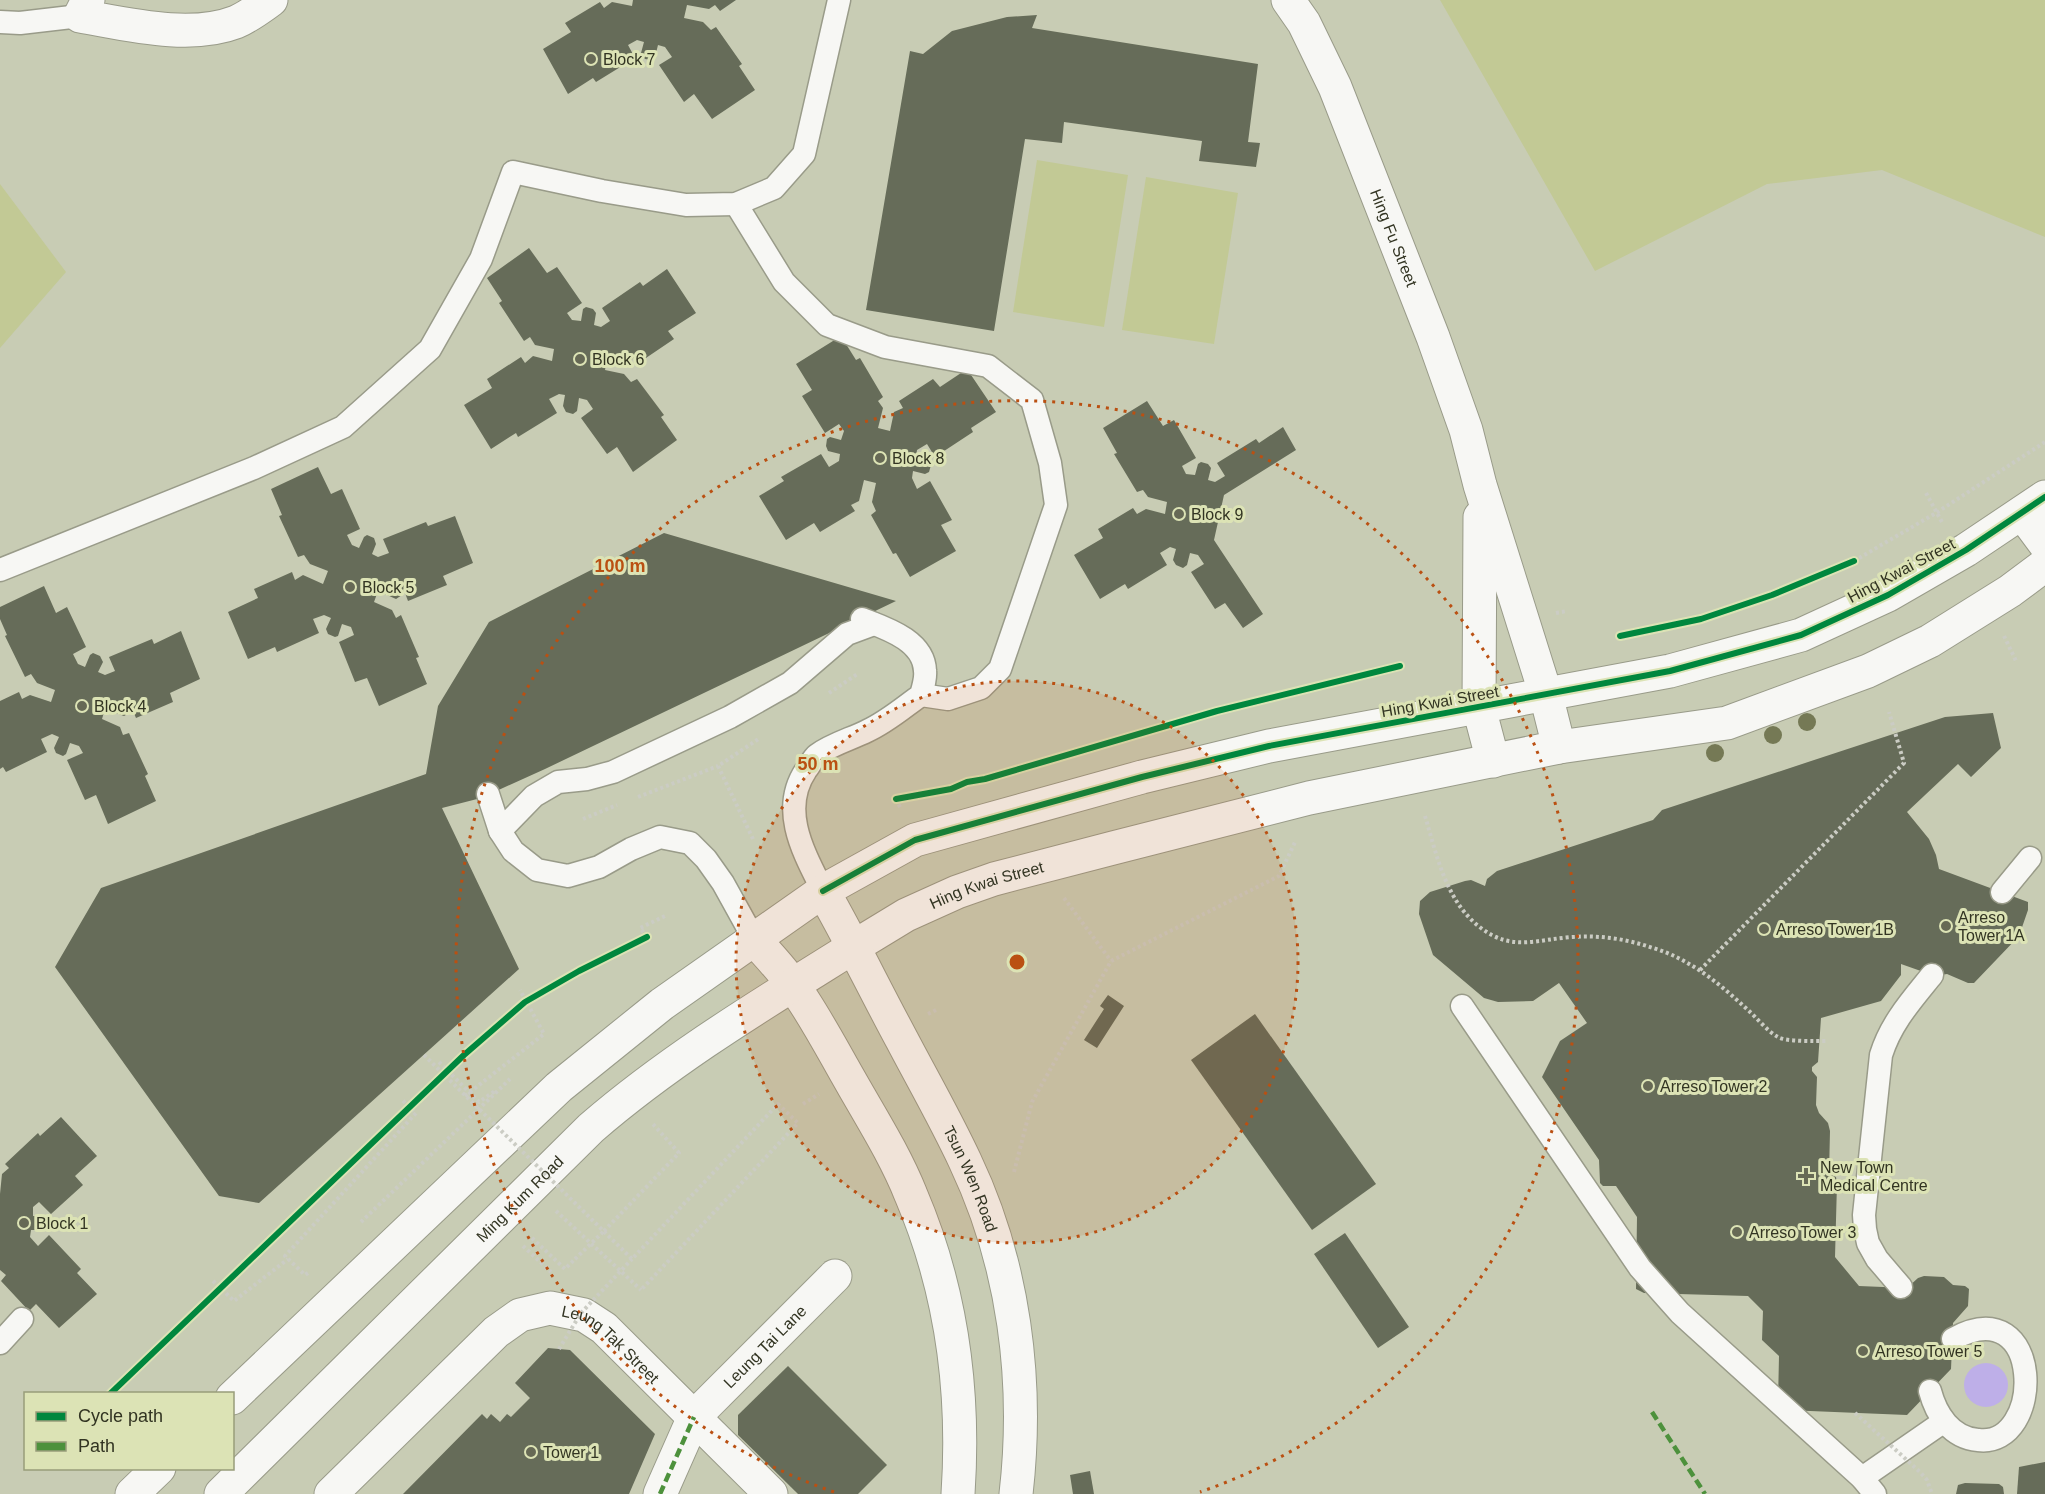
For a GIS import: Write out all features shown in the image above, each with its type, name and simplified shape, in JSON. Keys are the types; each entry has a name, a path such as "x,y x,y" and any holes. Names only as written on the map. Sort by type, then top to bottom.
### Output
{"street":[{"path":"84,8 157,28 201,30 236,22 271,0"},
{"name":"Hing Fu Street","path":"1288,0 1304,23 1339,98 1433,337 1466,430 1480,485 1546,695 1559,747"},
{"name":"Hing Fu Street","path":"1480,485 1479,708 1493,761"},
{"path":"2033,505 2045,544"},
{"name":"Hing Kwai Street","path":"823,891 915,840 1142,777 1269,746 1670,671 1801,635 1888,595 1966,550 2033,505"},
{"name":"Hing Kwai Street","path":"855,946 906,915 957,892 994,879 1309,798 1559,747 1727,723 1868,671 1930,641 2010,591 2045,565"},
{"path":"234,1396 559,1087 662,1004 823,891"},
{"name":"Tsun Wen Road","path":"823,891 855,946 966,1161 985,1209 1001,1259 1012,1309 1022,1412 1016,1494"},
{"path":"754,939 793,985 887,1144 911,1195 931,1248 946,1302 956,1357 960,1406 958,1494"},
{"name":"Ming Kum Road","path":"220,1494 591,1128 628,1096 697,1046 855,946"},
{"name":"Leung Tai Lane","path":"694,1417 835,1276"},
{"name":"Leung Tak Street","path":"331,1494 496,1332 520,1315 550,1308 584,1315 604,1328 771,1494"},
{"path":"660,1494 694,1417"},
{"path":"132,1494 157,1470"}],"lane":[{"path":"0,570 254,468 343,427 430,349 481,259 513,172 602,191 686,205 736,204 774,189 804,154 839,0"},
{"path":"0,22 20,23 84,8"},
{"path":"736,204 784,282 828,325 885,347 988,366 1032,400 1050,463 1056,505 1000,669 981,688 948,699 921,695 868,730 815,756 800,780 794,806 795,825 807,859 823,891"},
{"path":"500,831 534,795 558,782 587,779 614,772 730,717 790,684 846,634 868,621 895,632 916,648 926,670 921,695"},
{"path":"488,794 500,831 513,851 537,870 568,876 599,867 631,849 660,837 690,843 723,883 754,939"},
{"path":"2002,892 2030,858"},
{"path":"1901,1287 1877,1259 1865,1229 1864,1215 1881,1055 1886,1037 1895,1021 1932,975"},
{"path":"1462,1006 1623,1244 1660,1292 1868,1486 1944,1422"},
{"path":"0,1343 22,1319"},
{"path":"1930,1391 1934,1407 1944,1422 1957,1433 1974,1440 1991,1441 2009,1437 2024,1428 2034,1414 2041,1398 2044,1380 2030,1349 2017,1337 2001,1330 1984,1328 1968,1331 1953,1339"}],"path":[{"path":"822,698 859,674"},
{"path":"1700,970 1904,763 1889,712"},
{"path":"635,798 718,766 765,735"},
{"path":"718,766 753,839"},
{"path":"896,799 907,797"},
{"path":"583,819 625,802"},
{"path":"1425,816 1447,887 1468,915 1494,937 1527,944 1572,937 1600,937 1655,948 1700,970 1779,1038 1828,1041"},
{"path":"1014,1172 1032,1102 1112,961 1279,876 1300,831"},
{"path":"1064,897 1112,961"},
{"path":"637,942 647,937 639,928 667,915"},
{"path":"465,1096 544,1034 520,990"},
{"path":"516,1010 534,997"},
{"path":"424,1055 632,1259"},
{"path":"355,1228 510,1080 479,1102 439,1062"},
{"path":"441,1077 457,1063"},
{"path":"313,1267 305,1275 285,1256 416,1113 401,1099"},
{"path":"401,1115 418,1100"},
{"path":"555,1210 641,1290 798,1123 778,1104 632,1259 581,1313 559,1349"},
{"path":"530,1236 565,1269 679,1153 652,1123"},
{"path":"213,1281 234,1301 288,1259"},
{"path":"213,1295 230,1279"},
{"path":"561,1334 572,1336"},
{"path":"1855,1413 1920,1472 1927,1480 1932,1494"}],"green space":[{"path":"1440,0 2045,0 2045,237 1882,170 1767,184 1595,271"},
{"path":"1037,160 1128,175 1104,327 1013,312"},
{"path":"1146,177 1238,193 1214,344 1122,330"},
{"path":"0,184 66,272 0,348"}],"shaded area":[{"path":"1986,1363 1995,1364 2002,1369 2007,1376 2007,1394 2002,1401 1995,1406 1986,1407 1977,1406 1970,1401 1965,1394 1964,1385 1965,1376 1970,1369 1977,1364"}],"building":[{"name":"Block 7","path":"633,0 736,0 720,11 715,5 709,9 687,5 684,18 703,22 711,30 716,27 742,64 739,66 755,90 712,119 694,94 684,102 659,65 672,57 665,47 658,45 655,57 652,60 645,59 641,53 644,42 637,40 628,45 635,58 596,82 593,78 568,94 543,49 571,32 565,23 600,2 604,8 612,2 632,6"},
{"path":"1037,15 1032,28 1258,64 1248,142 1260,143 1256,167 1199,161 1202,141 1064,122 1062,143 1025,139 994,331 866,310 910,51 923,54 952,31 1007,17"},
{"name":"Block 6","path":"529,248 547,273 557,267 582,303 567,313 572,320 581,321 583,309 586,307 593,309 596,313 594,325 601,327 610,321 602,308 640,282 643,286 667,269 696,313 668,331 674,339 640,362 636,356 629,362 607,358 605,370 624,374 631,382 637,379 664,415 661,417 677,440 633,472 617,447 607,454 581,418 593,409 587,400 579,398 577,411 573,414 566,412 563,406 565,395 559,394 549,399 557,413 518,437 516,433 491,449 464,405 492,388 487,379 521,357 525,363 533,356 552,361 554,349 535,345 530,337 524,341 499,303 502,301 487,278"},
{"name":"Block 8","path":"841,336 856,360 860,358 883,397 878,401 883,408 878,428 890,431 894,412 903,408 899,401 933,379 940,387 967,369 996,412 971,428 973,432 935,457 927,444 917,450 916,457 927,460 931,465 929,472 925,474 913,471 912,478 917,489 930,481 952,520 941,525 956,551 910,577 896,553 893,554 871,515 876,511 872,502 876,483 864,480 859,501 851,505 855,511 820,532 814,523 786,540 759,496 784,481 781,477 821,454 829,467 839,461 840,454 828,451 827,439 830,437 841,440 844,431 839,424 825,433 802,396 812,390 796,364"},
{"name":"Block 9","path":"1147,401 1163,426 1174,420 1196,458 1182,466 1186,474 1195,475 1198,464 1201,462 1208,464 1211,468 1208,480 1215,482 1225,476 1217,463 1256,439 1259,443 1283,427 1296,450 1224,495 1214,540 1263,614 1243,628 1225,603 1215,609 1191,572 1204,564 1198,555 1190,553 1187,565 1183,568 1176,565 1173,560 1176,549 1170,547 1160,553 1167,565 1128,589 1125,584 1100,599 1074,555 1103,538 1098,529 1133,508 1137,514 1146,509 1165,514 1167,502 1148,497 1143,490 1137,492 1114,454 1117,453 1103,428"},
{"name":"Block 5","path":"318,467 331,494 342,489 360,529 347,535 352,545 359,548 367,535 374,538 376,544 372,554 378,557 389,553 383,539 426,522 428,526 455,516 473,563 443,576 447,585 408,601 405,593 396,599 378,591 374,602 392,610 396,618 401,615 419,657 416,658 427,684 379,706 367,678 355,682 339,642 354,635 351,627 342,624 338,636 328,634 326,629 331,618 324,615 313,619 319,633 277,652 275,647 248,659 228,612 258,598 254,589 292,572 295,580 303,575 323,584 328,571 310,564 304,555 298,557 279,516 282,515 271,489"},
{"path":"664,533 896,601 545,769 481,798 442,808 519,969 259,1203 219,1196 55,967 101,888 426,774 438,706 489,622"},
{"name":"Block 4","path":"44,586 56,613 67,607 86,647 73,654 78,664 85,667 93,653 100,656 103,662 98,672 105,675 115,671 109,657 152,639 154,644 181,631 200,679 170,693 173,702 136,718 133,711 124,716 105,709 102,719 120,727 123,735 129,733 148,774 145,776 156,801 108,824 96,795 85,800 67,760 83,753 79,746 70,743 66,754 63,756 56,753 54,748 59,737 52,734 41,739 47,752 6,772 3,767 0,769 0,701 19,692 22,699 30,695 51,702 55,690 37,683 31,674 25,677 5,636 7,635 0,619 0,607"},
{"path":"1993,713 2001,748 1971,777 1958,764 1907,812 1929,839 1939,869 2028,902 2028,910 2019,936 1974,983 1968,983 1947,974 1935,976 1901,964 1901,975 1881,1001 1821,1018 1818,1062 1812,1067 1817,1077 1816,1105 1819,1113 1828,1123 1830,1131 1829,1174 1836,1177 1837,1183 1835,1257 1859,1286 1907,1288 1918,1278 1924,1276 1944,1277 1953,1285 1965,1286 1969,1289 1968,1306 1953,1323 1951,1369 1907,1415 1786,1410 1778,1402 1779,1356 1762,1340 1763,1311 1748,1296 1644,1293 1636,1289 1637,1217 1616,1186 1603,1186 1600,1183 1599,1160 1542,1077 1560,1041 1587,1023 1559,983 1533,1001 1498,1002 1484,998 1433,955 1419,914 1420,901 1430,892 1465,881 1471,880 1485,886 1487,879 1497,871 1653,820 1662,810 1945,717"},
{"path":"1108,995 1124,1006 1097,1048 1084,1040 1104,1009 1100,1006"},
{"path":"1255,1014 1376,1184 1312,1230 1191,1060"},
{"name":"Block 1","path":"61,1117 97,1156 75,1176 83,1185 51,1214 39,1202 33,1207 33,1216 45,1217 47,1227 43,1230 31,1230 30,1237 38,1246 49,1235 81,1269 77,1273 97,1294 59,1328 36,1304 29,1311 1,1281 6,1275 0,1270 0,1194 2,1174 9,1168 5,1164 38,1133 40,1136"},
{"path":"1345,1233 1409,1327 1378,1348 1314,1254"},
{"path":"548,1348 570,1350 655,1434 629,1494 403,1494 482,1414 487,1419 491,1414 500,1422 507,1414 511,1417 530,1398 515,1383"},
{"path":"788,1366 887,1465 858,1494 798,1494 738,1435 738,1415"},
{"path":"2045,1462 2045,1494 2017,1494 2019,1467"},
{"path":"1090,1471 1094,1494 1073,1494 1070,1475"},
{"path":"1965,1483 1999,1484 2003,1487 2004,1494 1956,1494 1958,1485"}],"marked path":[{"path":"1652,1412 1705,1494"},
{"path":"660,1494 694,1417"}],"cycle path":[{"path":"823,891 915,840 1142,777 1269,746 1670,671 1801,635 1888,595 1966,550 2045,497"},
{"path":"1620,636 1701,619 1772,595 1854,561"},
{"path":"896,799 951,789 967,782 985,779 1217,711 1400,666"},
{"path":"112,1392 464,1055 525,1002 579,971 647,937"}],"place":[{"name":"Block 7","path":"591,59"},
{"name":"Block 6","path":"580,359"},
{"name":"Block 8","path":"880,458"},
{"name":"Block 9","path":"1179,514"},
{"name":"Block 5","path":"350,587"},
{"name":"Block 4","path":"82,706"},
{"name":"Arreso Tower 1A","path":"1946,926"},
{"name":"Arreso Tower 1B","path":"1764,929"},
{"name":"Arreso Tower 2","path":"1648,1086"},
{"name":"New Town Medical Centre","path":"1806,1176"},
{"name":"Block 1","path":"24,1223"},
{"name":"Arreso Tower 3","path":"1737,1232"},
{"name":"Arreso Tower 5","path":"1863,1351"},
{"name":"Tower 1","path":"531,1452"}]}
